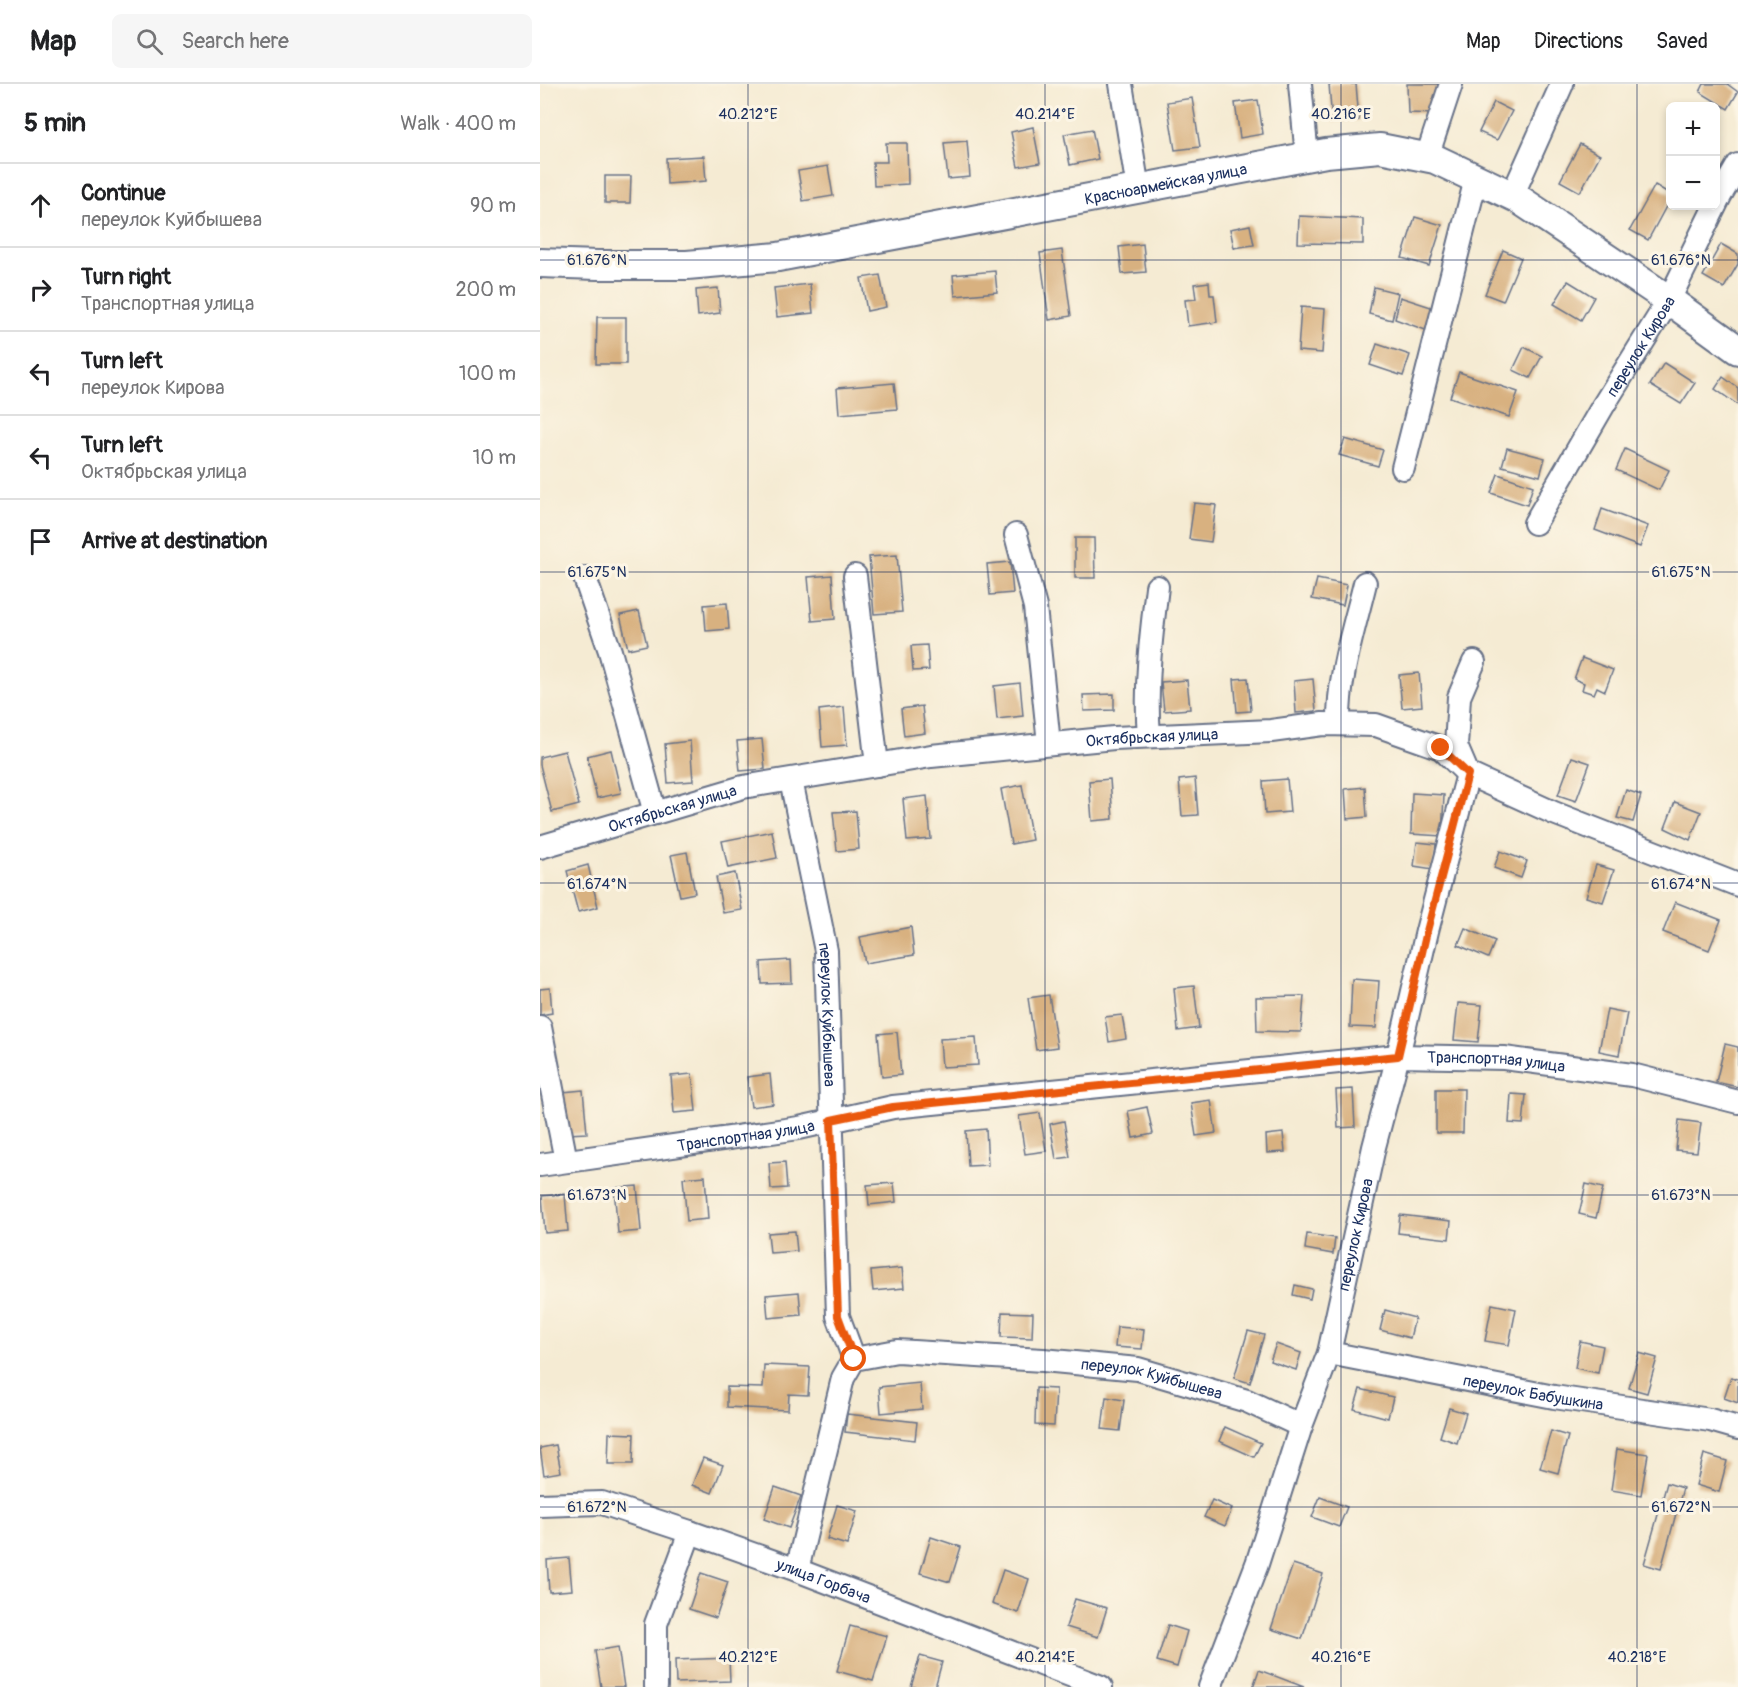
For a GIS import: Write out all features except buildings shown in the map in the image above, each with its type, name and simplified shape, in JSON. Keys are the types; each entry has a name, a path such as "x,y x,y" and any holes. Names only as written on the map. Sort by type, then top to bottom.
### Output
{"main road":[{"name":"Красноармейская улица","path":"540,263 687,265 778,257 1326,153 1380,148 1435,159 1512,196 1669,300 1738,350"}],"street":[{"path":"1121,84 1138,189"},
{"path":"1300,84 1307,157"},
{"path":"1427,158 1451,84"},
{"path":"1512,196 1562,84"},
{"name":"переулок Кирова","path":"1535,522 1669,300 1720,196 1738,165"},
{"path":"1403,468 1476,179"},
{"path":"1016,535 1035,607 1049,744"},
{"path":"855,576 877,765"},
{"path":"585,578 610,651 655,813"},
{"path":"1339,724 1341,682 1365,583"},
{"path":"1149,736 1147,708 1157,587"},
{"path":"1468,774 1456,746 1459,697 1474,662"},
{"name":"Октябрьская улица","path":"540,847 743,788 931,756 1114,738 1271,731 1323,724 1376,725 1441,748 1468,774 1554,813 1738,885"},
{"name":"переулок Кирова","path":"1210,1687 1257,1564 1301,1426 1329,1353 1374,1147 1468,774"},
{"name":"переулок Куйбышева","path":"790,780 826,951 838,1316 854,1359 897,1351 1043,1360 1138,1369 1247,1401 1301,1426"},
{"path":"540,1028 566,1161"},
{"name":"Транспортная улица","path":"540,1165 799,1128 893,1107 1398,1056 1504,1058 1621,1073 1738,1102"},
{"name":"переулок Бабушкина","path":"1329,1353 1554,1397 1710,1420 1738,1428"},
{"path":"797,1570 843,1378 854,1359"},
{"name":"улица Горбача","path":"540,1505 602,1503 797,1570 1101,1687"},
{"path":"656,1687 656,1624 690,1532"}],"route":[{"path":"854,1359 838,1316 831,1120 893,1107 1398,1056 1427,931 1468,774 1441,748"}]}
